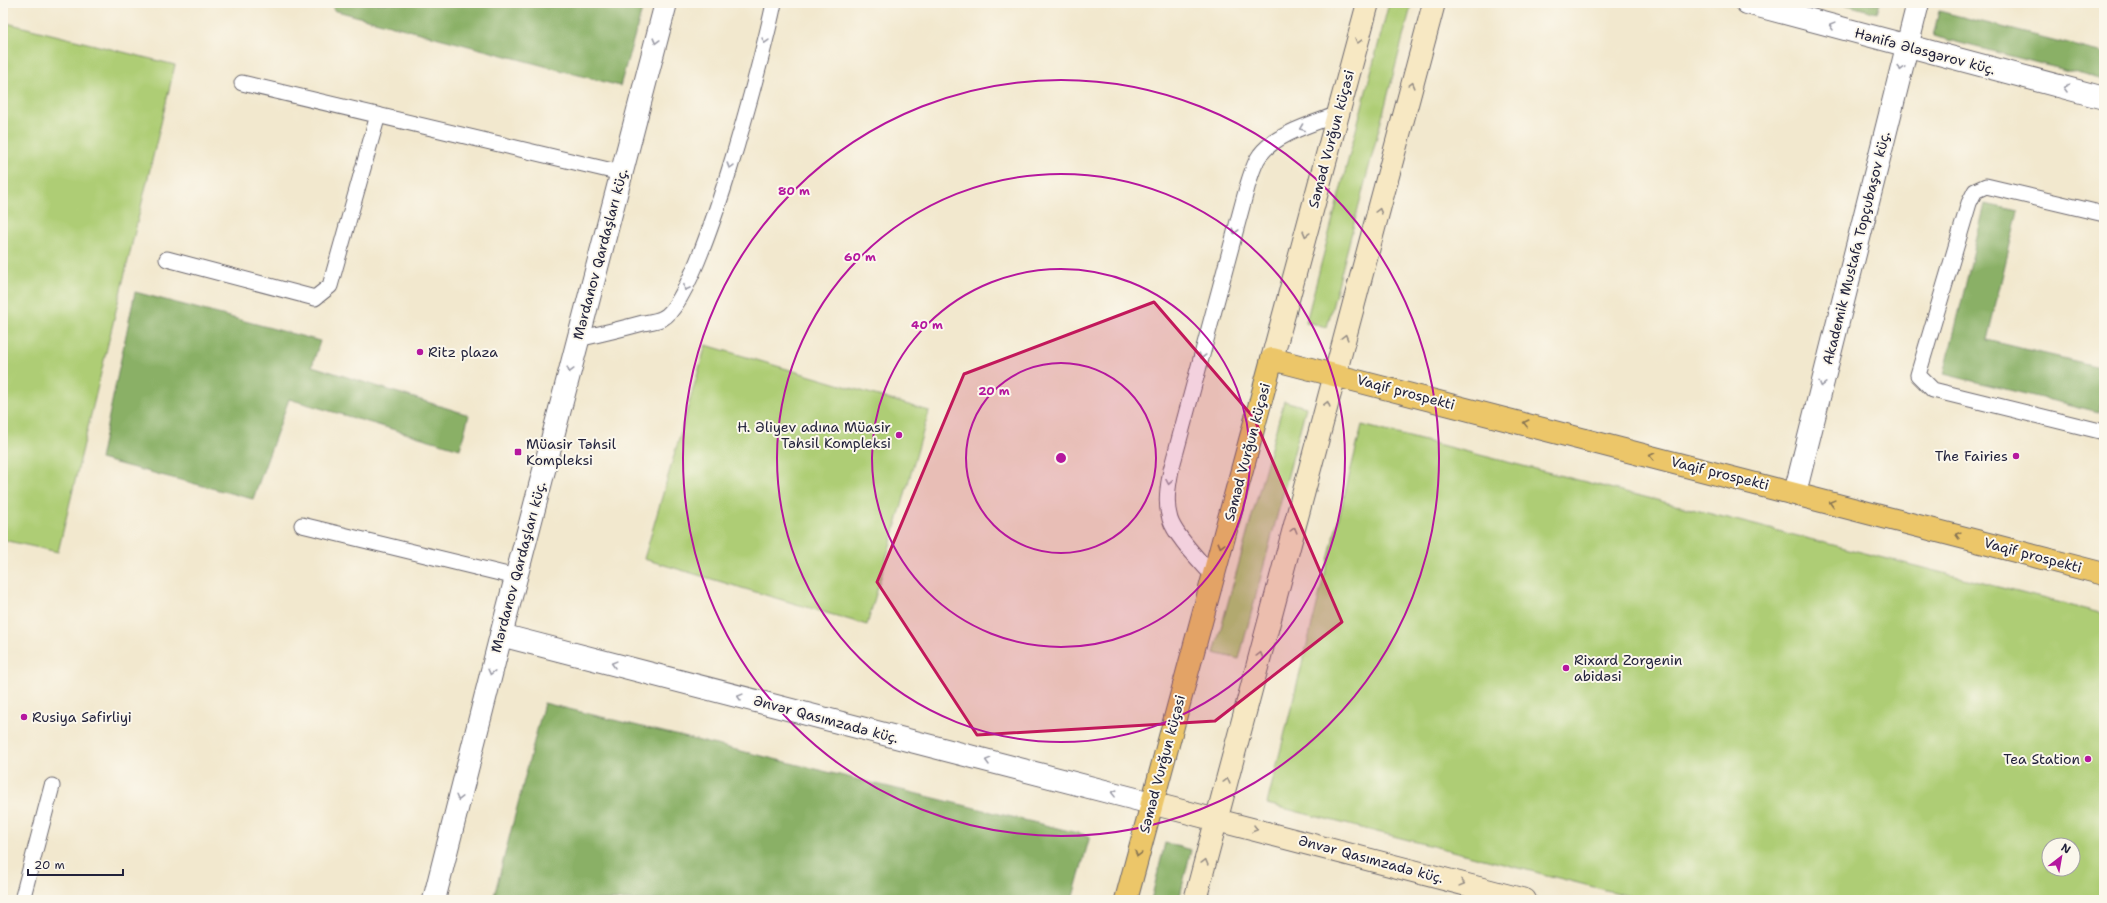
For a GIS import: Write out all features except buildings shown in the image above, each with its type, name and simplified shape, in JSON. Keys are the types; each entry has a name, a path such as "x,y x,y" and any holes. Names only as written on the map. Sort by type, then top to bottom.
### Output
{"main road":[{"name":"Səməd Vurğun küçəsi","path":"1126,900 1368,3"},
{"path":"1196,900 1434,3"},
{"name":"Vaqif prospekti","path":"1272,359 1335,374 2104,574"},
{"name":"Ənvər Qasımzadə küç.","path":"1152,803 1524,900"}],"street":[{"name":"Mərdanov Qardaşları küç.","path":"434,900 516,577 666,3"},
{"name":"Hənifə Ələsgərov küç.","path":"1747,3 2104,98"},
{"name":"Akademik Mustafa Topçubaşov küç.","path":"1795,493 1918,3"},
{"name":"Ənvər Qasımzadə küç.","path":"501,635 1152,803"},
{"path":"428,900 440,872"}],"lane":[{"path":"578,339 664,318 682,296 692,276 721,197 768,32 774,3"},
{"path":"242,83 621,173"},
{"path":"1213,576 1182,539 1170,520 1167,494 1171,470 1248,184 1260,155 1275,142 1290,133 1338,114"},
{"path":"167,259 316,298 330,286 378,115"},
{"path":"2104,214 1986,186 1975,191 1967,210 1918,375 1933,390 2104,432"},
{"path":"302,525 516,577"},
{"path":"22,900 52,786"}],"highlighted area":[{"path":"1154,302 1254,418 1342,622 1215,721 977,735 877,582 964,374"}],"green space":[{"path":"335,3 644,3 620,86 333,10"},
{"path":"1389,3 1412,3 1327,327 1306,322"},
{"path":"1840,3 1880,3 1877,13"},
{"path":"1939,11 2104,53 2104,80 1933,36"},
{"path":"3,22 175,65 58,552 3,540"},
{"path":"1985,204 2018,211 1987,340 2104,368 2104,393 2099,412 1944,374"},
{"path":"135,292 320,341 312,366 469,415 460,449 289,399 253,499 100,459"},
{"path":"706,345 929,411 867,625 644,559"},
{"path":"1284,401 1306,407 1239,659 1214,653"},
{"path":"1362,425 2104,614 2104,900 1645,900 1267,804"},
{"path":"544,703 1090,836 1072,900 493,900"},
{"path":"1165,843 1191,850 1179,900 1151,900"}],"place":[{"name":"Ritz plaza","path":"420,352"},
{"name":"H. Əliyev adına Müasir Təhsil Kompleksi","path":"899,435"},
{"name":"Müasir Təhsil Kompleksi","path":"518,452"},
{"name":"The Fairies","path":"2016,456"},
{"name":"Rixard Zorgenin abidəsi","path":"1566,668"},
{"name":"Rusiya Səfirliyi","path":"24,717"},
{"name":"Tea Station","path":"2088,759"}]}
